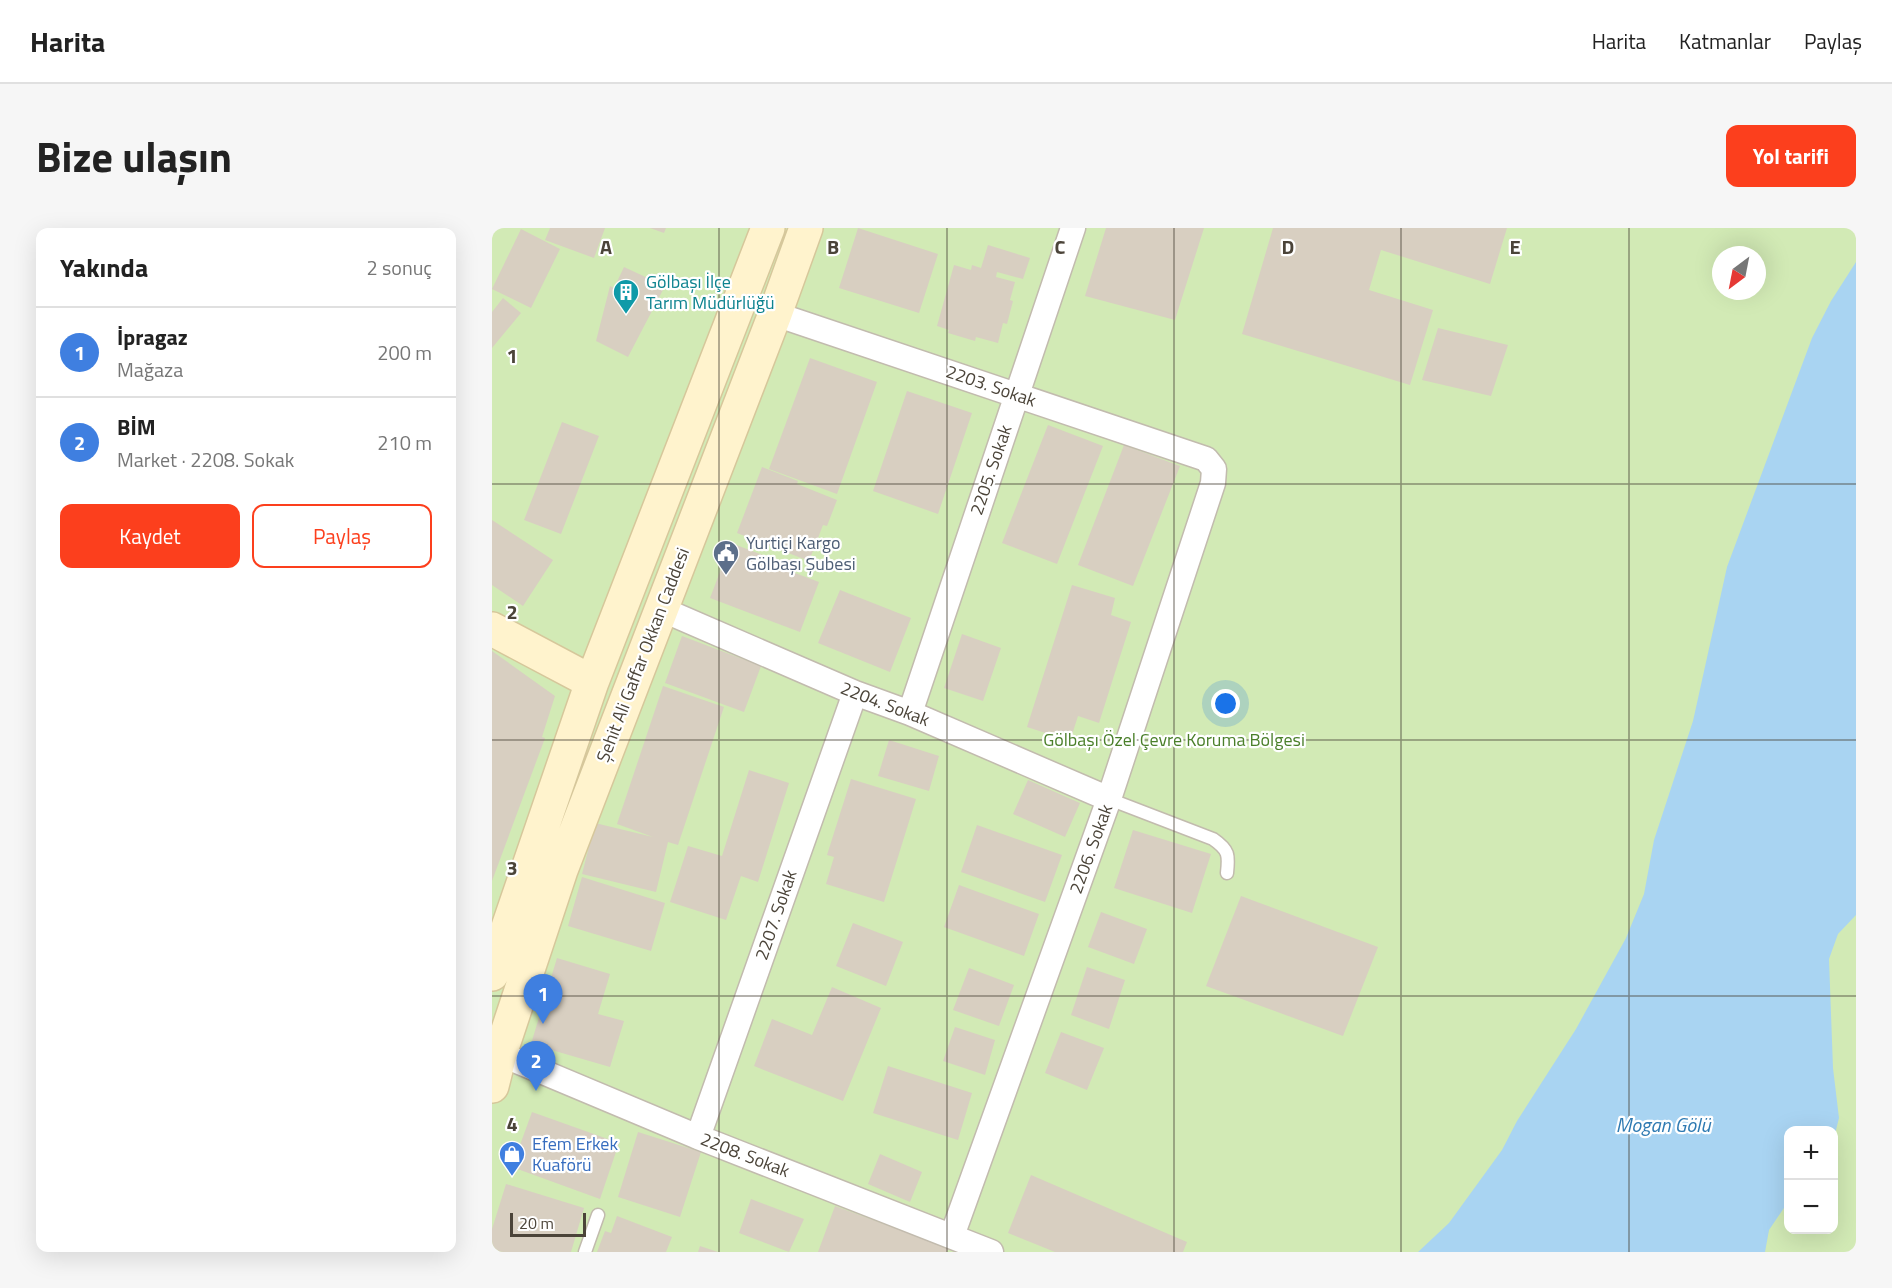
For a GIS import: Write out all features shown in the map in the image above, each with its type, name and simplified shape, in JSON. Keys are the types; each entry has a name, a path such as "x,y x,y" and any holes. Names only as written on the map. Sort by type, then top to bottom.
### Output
{"street":[{"name":"Şehit Ali Gaffar Okkan Caddesi","path":"492,974 592,682 768,228"},
{"name":"Şehit Ali Gaffar Okkan Caddesi","path":"492,1086 500,1054 561,870 806,228"},
{"name":"2205. Sokak","path":"910,713 1073,228"},
{"name":"2203. Sokak","path":"775,314 1206,459"},
{"name":"2206. Sokak","path":"952,1236 1108,799 1213,483 1214,470 1206,459"},
{"name":"2204. Sokak","path":"661,609 1108,799"},
{"path":"492,629 592,682"},
{"name":"2207. Sokak","path":"698,1137 855,693"},
{"name":"2208. Sokak","path":"500,1054 698,1137 991,1252"}],"lane":[{"path":"1108,799 1213,839 1228,856 1227,873"},
{"path":"585,1252 598,1215"}],"green space":[{"name":"Gölbaşı Özel Çevre Koruma Bölgesi","path":"492,228 1856,228 1856,1252 492,1252"}],"water":[{"name":"Mogan Gölü","path":"1856,262 1856,915 1838,934 1829,959 1833,1068 1839,1118 1837,1126 1784,1126 1784,1208 1769,1230 1765,1252 1418,1252 1449,1223 1502,1150 1517,1121 1576,1029 1626,938 1644,894 1654,840 1693,721 1727,567 1812,338 1831,301"}],"building":[{"path":"550,228 605,228 594,258 545,240"},
{"path":"650,228 666,228 664,233"},
{"path":"858,228 938,254 919,313 839,288"},
{"path":"1106,228 1204,228 1175,320 1085,296"},
{"path":"1273,228 1507,228 1490,284 1381,250 1369,290 1433,310 1410,385 1242,334"},
{"path":"521,229 560,249 531,308 492,289"},
{"path":"988,245 1030,258 1023,279 997,272 996,277 1015,282 1007,324 1003,323 998,343 976,337 975,341 948,333 949,330 937,326 954,265 971,270 972,265 981,268"},
{"name":"Gölbaşı İlçe Tarım Müdürlüğü","path":"624,267 665,286 628,357 596,341 610,286 614,288"},
{"path":"503,298 521,313 492,348 492,312"},
{"path":"1438,328 1508,345 1491,396 1422,380"},
{"path":"810,358 877,382 837,494 769,469"},
{"path":"907,391 972,413 938,514 873,491"},
{"path":"562,422 599,436 561,534 524,520"},
{"path":"1048,425 1103,446 1057,564 1002,543"},
{"path":"1124,445 1180,466 1133,586 1078,565"},
{"path":"762,467 837,500 827,526 823,525 809,561 737,533"},
{"path":"492,520 553,560 523,606 492,585"},
{"path":"731,543 765,556 763,561 819,582 800,632 710,598"},
{"path":"1072,585 1115,598 1111,615 1131,622 1099,723 1078,716 1070,741 1027,727"},
{"path":"840,590 911,618 890,672 818,643"},
{"path":"962,634 1001,648 983,701 944,688"},
{"path":"682,636 761,666 744,712 665,683"},
{"path":"492,651 555,696 542,737 545,738 492,881"},
{"path":"663,686 724,707 678,845 668,842 656,892 582,874 595,823 653,837 617,824"},
{"path":"889,740 939,756 929,791 878,776"},
{"path":"749,770 789,783 758,882 741,876 726,920 670,902 688,846 722,856"},
{"path":"851,779 916,799 884,902 826,884 834,857 827,855"},
{"path":"1028,780 1080,803 1065,837 1013,814"},
{"path":"977,825 1062,855 1045,902 961,872"},
{"path":"1133,830 1211,854 1192,913 1114,888"},
{"path":"582,877 665,903 651,951 568,926"},
{"path":"959,885 1039,914 1024,956 944,927"},
{"path":"1241,896 1378,947 1343,1036 1206,986"},
{"path":"1101,912 1147,929 1134,964 1088,947"},
{"path":"853,923 903,942 886,986 836,966"},
{"path":"557,958 610,974 598,1014 624,1021 610,1067 531,1044"},
{"path":"1087,967 1125,980 1109,1029 1071,1015"},
{"path":"969,968 1014,985 999,1026 953,1010"},
{"path":"832,987 881,1008 843,1101 754,1066 772,1019 812,1035"},
{"path":"955,1027 995,1040 985,1075 943,1061"},
{"path":"1061,1032 1104,1048 1087,1090 1045,1073"},
{"path":"888,1066 972,1093 958,1140 873,1113"},
{"path":"532,1112 619,1143 600,1199 512,1167"},
{"path":"638,1132 701,1152 680,1217 618,1197"},
{"path":"880,1154 922,1172 910,1202 868,1184"},
{"path":"1031,1175 1187,1242 1183,1252 1055,1252 1008,1233"},
{"path":"506,1184 584,1208 571,1252 492,1252 492,1229"},
{"path":"751,1199 804,1219 789,1252 739,1233"},
{"path":"835,1206 949,1248 947,1252 818,1252"},
{"path":"617,1216 672,1237 666,1252 597,1252 605,1231 611,1233"},
{"path":"700,1246 718,1252 698,1252"}],"place":[{"name":"Gölbaşı İlçe Tarım Müdürlüğü","path":"626,315"},
{"name":"Yurtiçi Kargo Gölbaşı Şubesi","path":"726,576"},
{"name":"İpragaz","path":"543,1024"},
{"name":"BİM","path":"536,1091"},
{"name":"Efem Erkek Kuaförü","path":"512,1177"}]}
